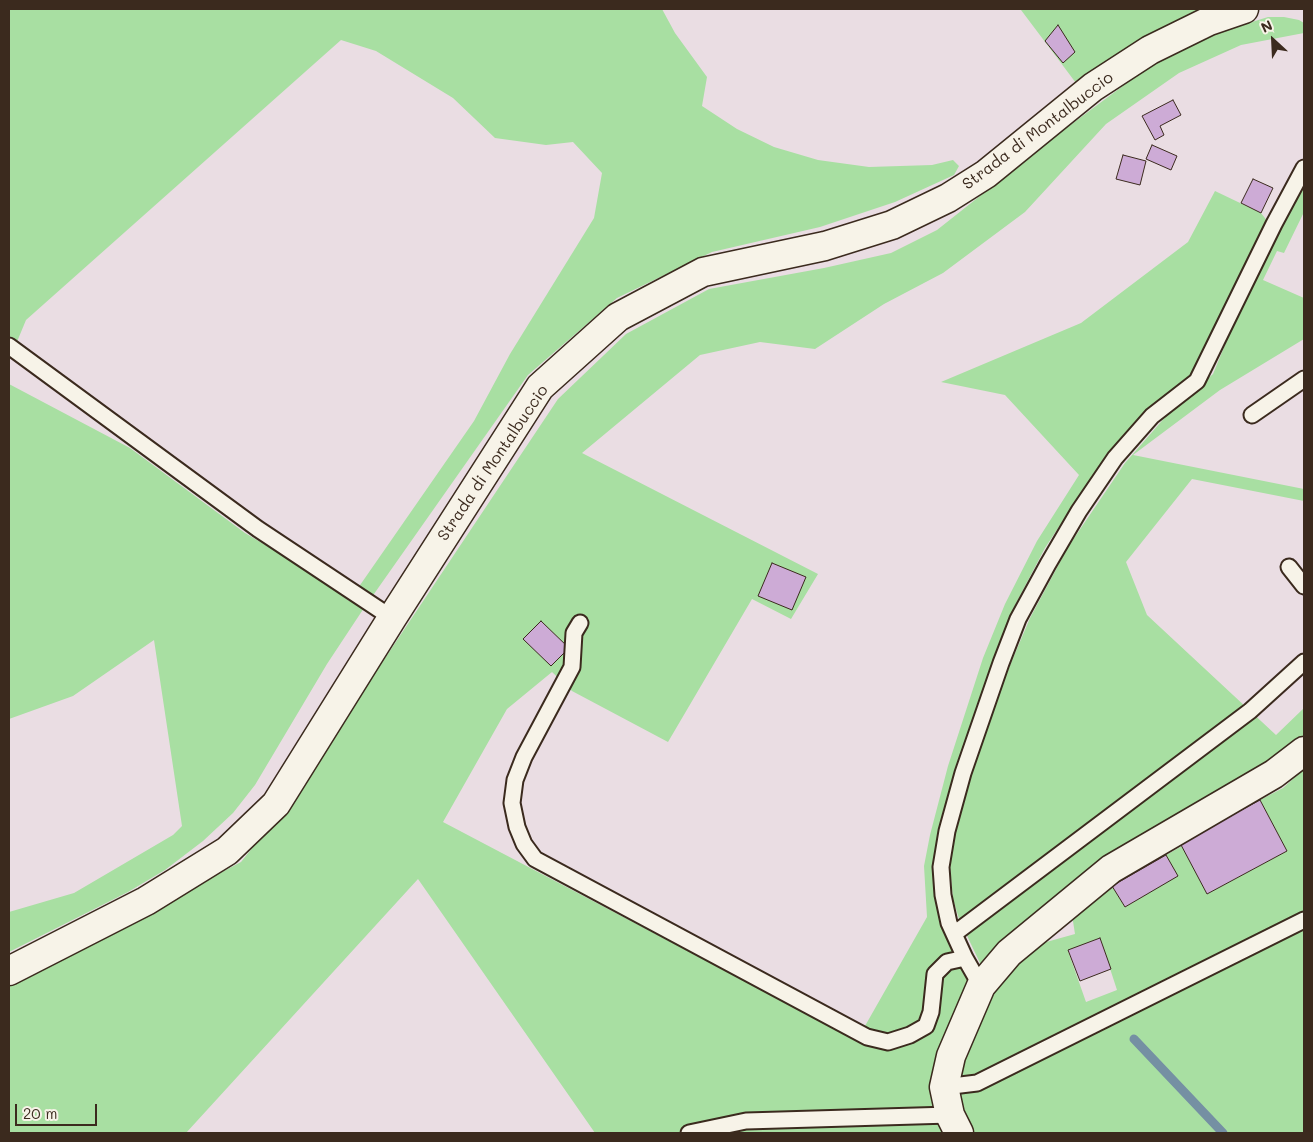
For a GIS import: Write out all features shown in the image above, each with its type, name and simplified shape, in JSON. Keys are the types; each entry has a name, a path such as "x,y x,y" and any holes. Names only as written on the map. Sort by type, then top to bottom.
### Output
{"street":[{"name":"Strada di Montalbuccio","path":"9,971 146,901 227,851 276,804 540,387 618,317 703,272 825,246 892,225 948,198 986,174 1093,87 1150,50 1209,21 1244,9"},
{"path":"955,1124 944,1088 951,1056 981,986 1009,953 1111,869 1274,774 1304,751"}],"lane":[{"path":"981,986 954,934 943,895 941,867 947,831 963,773 1018,619 1079,511 1115,458 1152,416 1197,381 1274,224 1304,168"},
{"path":"9,346 258,528 392,618"},
{"path":"1252,415 1304,379"},
{"path":"1288,567 1304,586"},
{"path":"580,623 574,633 572,667 524,756 515,780 512,803 517,827 524,844 535,859 867,1037 888,1042 910,1036 926,1026 931,1012 935,974 947,962 965,958"},
{"path":"954,934 1250,711 1304,662"},
{"path":"944,1088 977,1083 1304,920"},
{"path":"689,1133 746,1121 955,1124"}],"green space":[{"path":"9,9 662,9 675,33 707,77 702,106 737,129 774,147 818,160 869,167 932,165 953,160 959,166 954,175 895,202 820,227 712,252 617,298 528,375 362,611 327,664 255,785 233,813 203,841 165,870 128,892 9,952 9,912 74,893 173,835 182,826 154,640 73,696 9,719 9,384 130,448 245,533 316,575 349,601 474,421 510,354 594,218 602,173 573,142 546,145 495,138 453,98 376,51 341,40 26,320 9,361"},
{"path":"995,9 1195,9 1199,13 1139,42 1076,83 1021,10"},
{"path":"1268,17 1284,17 1304,23 1304,33 1241,45 1179,73 1106,124 1025,212 943,273 884,304 815,349 760,342 700,355 582,453 818,574 791,619 752,599 668,742 572,691 552,672 507,709 443,822 857,1040 927,917 924,866 930,835 948,766 983,658 1005,604 1037,541 1079,475 1005,395 941,382 1081,323 1188,242 1215,191 1261,213 1268,222 1199,361 1187,380 1146,410 1106,455 1045,548 1013,609 957,769 936,867 970,979 935,1072 933,1101 955,1082 977,1024 994,992 1032,946 1075,934 1072,915 1112,886 1125,907 1177,876 1166,855 1182,846 1207,894 1287,851 1260,800 1283,788 1304,769 1304,1133 595,1133 418,879 186,1133 9,1133 9,984 241,862 289,802 558,399 626,334 709,289 824,268 891,253 937,230 1057,135 1159,59 1220,32","holes":["1100,938 1117,990 1086,1002 1068,951"]},
{"path":"1304,177 1304,212 1284,253 1277,251 1263,280 1304,298 1304,339 1220,390 1133,455 1304,489 1304,501 1192,479 1126,562 1147,615 1276,735 1304,708 1304,737 1299,743 986,963 980,963 959,919 953,899 950,867 954,831 969,779 1000,689 1030,618 1068,547 1125,463 1167,415 1213,374 1243,301"}],"building":[{"path":"1058,25 1075,52 1063,63 1045,41"},
{"path":"1173,100 1181,115 1160,126 1164,135 1155,140 1142,116"},
{"path":"1152,145 1177,156 1171,170 1146,159"},
{"path":"1123,155 1146,161 1140,185 1116,179"},
{"path":"1253,179 1273,188 1261,213 1241,203"},
{"path":"772,563 806,577 792,610 758,596"},
{"path":"541,621 569,648 551,666 523,639"},
{"path":"1260,800 1287,851 1207,894 1180,843"},
{"path":"1166,855 1178,876 1125,907 1112,886"},
{"path":"1100,938 1111,969 1080,981 1068,950"}],"waterway":[{"path":"1134,1039 1223,1133"}]}
